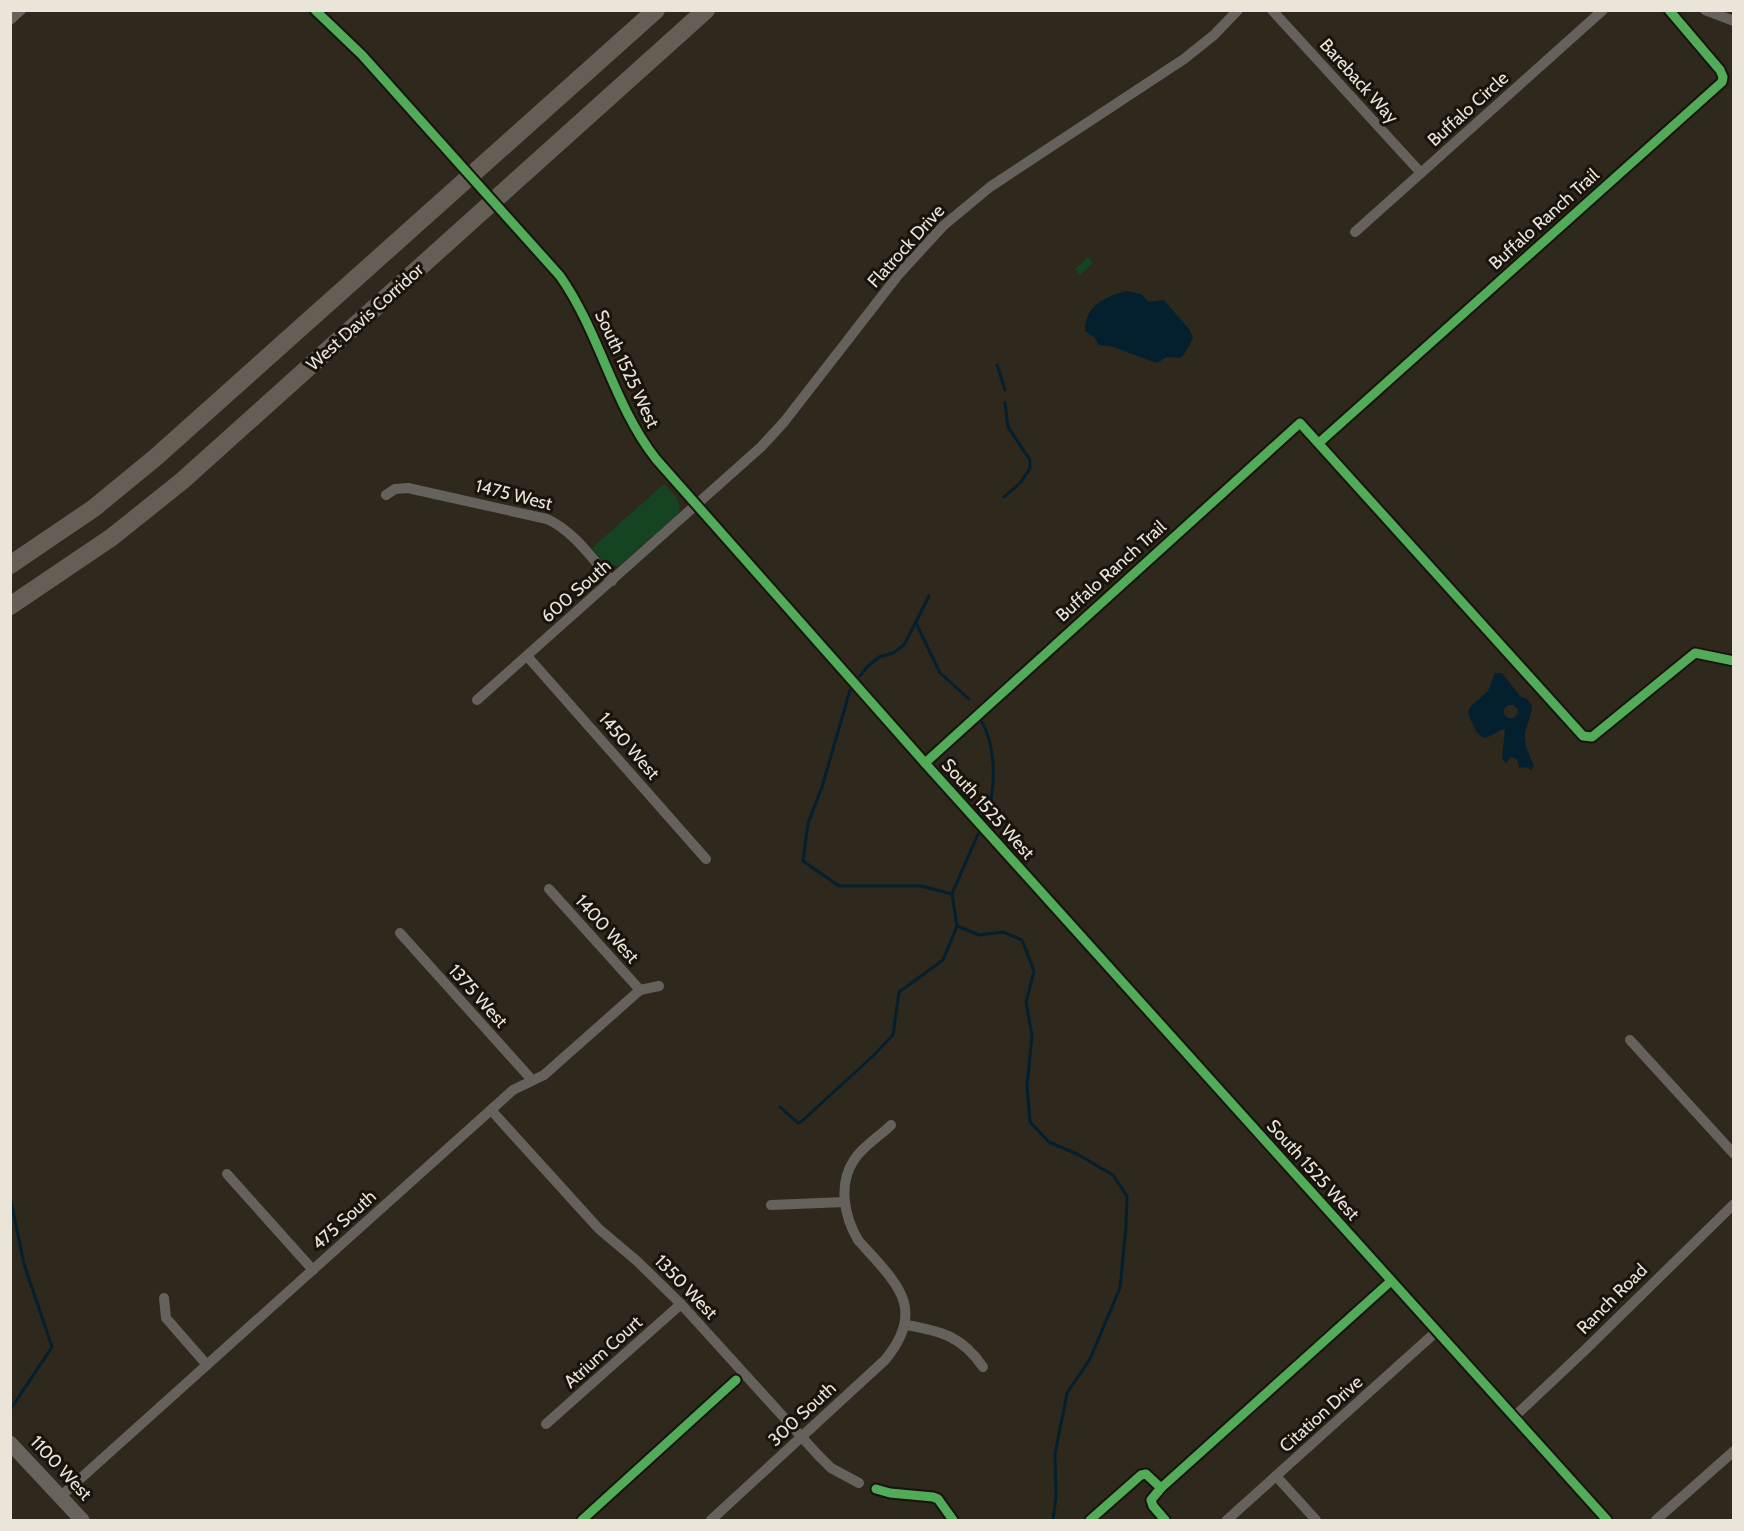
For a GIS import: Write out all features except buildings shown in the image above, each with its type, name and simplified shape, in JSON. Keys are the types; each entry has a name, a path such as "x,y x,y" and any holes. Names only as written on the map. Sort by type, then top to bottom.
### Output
{"highway":[{"name":"West Davis Corridor","path":"10,565 94,508 156,457 656,10"},
{"name":"West Davis Corridor","path":"10,606 94,550 182,481 706,10"}],"street":[{"path":"10,20 21,10"},
{"name":"South 1525 West","path":"315,10 357,48 552,266 574,297 643,441 698,506 925,763 1607,1521"},
{"name":"Flatrock Drive","path":"698,506 772,436 899,274 943,226 990,187 1184,59 1214,35 1238,10"},
{"name":"Bareback Way","path":"1272,10 1421,173"},
{"name":"Buffalo Circle","path":"1355,232 1603,10"},
{"path":"1705,10 1734,21"},
{"name":"1475 West","path":"386,495 394,489 408,488 547,519 570,534 612,582"},
{"name":"600 South","path":"477,700 698,506"},
{"name":"1450 West","path":"527,656 706,859"},
{"name":"1400 West","path":"549,888 640,990"},
{"name":"1375 West","path":"400,933 532,1080"},
{"path":"640,990 659,986"},
{"name":"475 South","path":"61,1496 513,1090 555,1067 640,990"},
{"path":"1630,1040 1734,1154"},
{"name":"1350 West","path":"491,1110 599,1229 638,1261 681,1304 831,1468 859,1483"},
{"path":"891,1125 853,1161 844,1189 849,1222 858,1240 898,1287 903,1297 906,1325 938,1331 960,1341 983,1367"},
{"path":"227,1174 313,1270"},
{"path":"771,1205 845,1202"},
{"name":"Ranch Road","path":"1514,1416 1734,1204"},
{"path":"164,1298 166,1317 207,1365"},
{"name":"Atrium Court","path":"546,1424 681,1304"},
{"name":"300 South","path":"711,1521 885,1360 895,1348 906,1325"},
{"name":"Citation Drive","path":"1227,1521 1437,1331"},
{"name":"1100 West","path":"10,1443 82,1521"},
{"path":"1656,1521 1734,1451"},
{"path":"1276,1476 1317,1521"}],"green space":[{"path":"1088,257 1093,263 1080,275 1075,269"},
{"path":"664,484 678,501 678,514 620,565 611,566 604,562 592,548"}],"water":[{"path":"1126,291 1141,294 1149,302 1164,300 1189,329 1193,338 1180,358 1167,357 1157,363 1110,346 1099,345 1094,337 1085,331 1088,315 1097,304 1110,296"},
{"path":"1495,673 1502,673 1520,696 1527,699 1532,706 1525,739 1534,766 1531,770 1526,767 1519,768 1519,763 1513,757 1506,763 1502,759 1505,729 1484,738 1477,733 1468,714 1470,707 1488,691","holes":["1508,705 1517,708 1518,713 1514,718 1508,718 1504,714 1504,709"]}],"waterway":[{"path":"997,365 1005,390"},
{"path":"1004,497 1021,482 1030,468 1030,460 1008,427 1005,403"},
{"path":"860,676 879,657 893,653 904,645 929,596"},
{"path":"916,623 940,673 969,699"},
{"path":"850,690 822,787 808,823 803,861 839,886 921,886 952,894"},
{"path":"982,722 990,744 993,770 992,796 985,818"},
{"path":"978,834 952,894 957,926 979,935 1003,932 1022,940 1034,971 1026,1002 1032,1036 1027,1085 1030,1122 1049,1142 1077,1154 1113,1175 1127,1196 1120,1288 1090,1359 1067,1393 1055,1454 1056,1496 1053,1520"},
{"path":"780,1107 798,1123 802,1121 874,1055 893,1035 899,992 943,960 957,926"},
{"path":"10,1196 24,1264 52,1347 10,1410"}],"cycle path":[{"path":"315,10 362,55 560,276 586,321 628,415 656,459 925,763 1607,1520"},
{"name":"Buffalo Ranch Trail","path":"1320,442 1722,82 1723,77 1720,70 1669,10"},
{"name":"Buffalo Ranch Trail","path":"925,763 1300,423 1583,736 1592,737 1695,653 1734,661"},
{"path":"1165,1520 1153,1506 1151,1500 1161,1488 1391,1281"},
{"path":"582,1520 736,1380"},
{"path":"1090,1520 1141,1475 1146,1474 1161,1488"},
{"path":"876,1489 938,1499 953,1520"}]}
